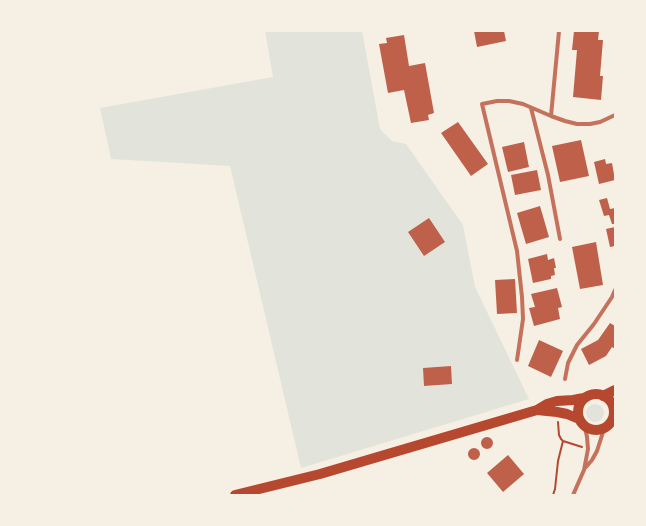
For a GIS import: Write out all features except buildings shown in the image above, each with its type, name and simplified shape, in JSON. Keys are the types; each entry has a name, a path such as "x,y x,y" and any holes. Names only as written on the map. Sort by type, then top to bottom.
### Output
{"main road":[{"path":"603,396 615,390"},
{"path":"235,495 320,474 537,410 547,404 557,401 584,398 592,394 603,396 610,401 614,409 613,416 608,426 604,429 596,430 590,430 568,414 537,410"},
{"path":"582,423 578,413 578,408 584,398"}],"street":[{"path":"551,116 559,31"},
{"path":"517,360 523,319 517,251 482,104 497,101 509,101 523,104 551,116 578,124 600,122 615,115"},
{"path":"531,108 548,175 560,239"},
{"path":"565,379 568,363 577,345 594,324 615,290"},
{"path":"573,495 584,470 588,449 588,437 582,423"},
{"path":"584,470 597,451 604,429"}],"path":[{"path":"557,412 559,435 563,441 588,449"},
{"path":"553,495 558,461 563,441"}],"shaded area":[{"path":"265,31 362,31 380,129 392,141 406,144 463,225 475,287 529,399 301,468 230,166 111,159 100,108 273,77"},
{"path":"595,404 601,407 604,413 601,419 595,422 589,419 586,413 589,407"}]}
